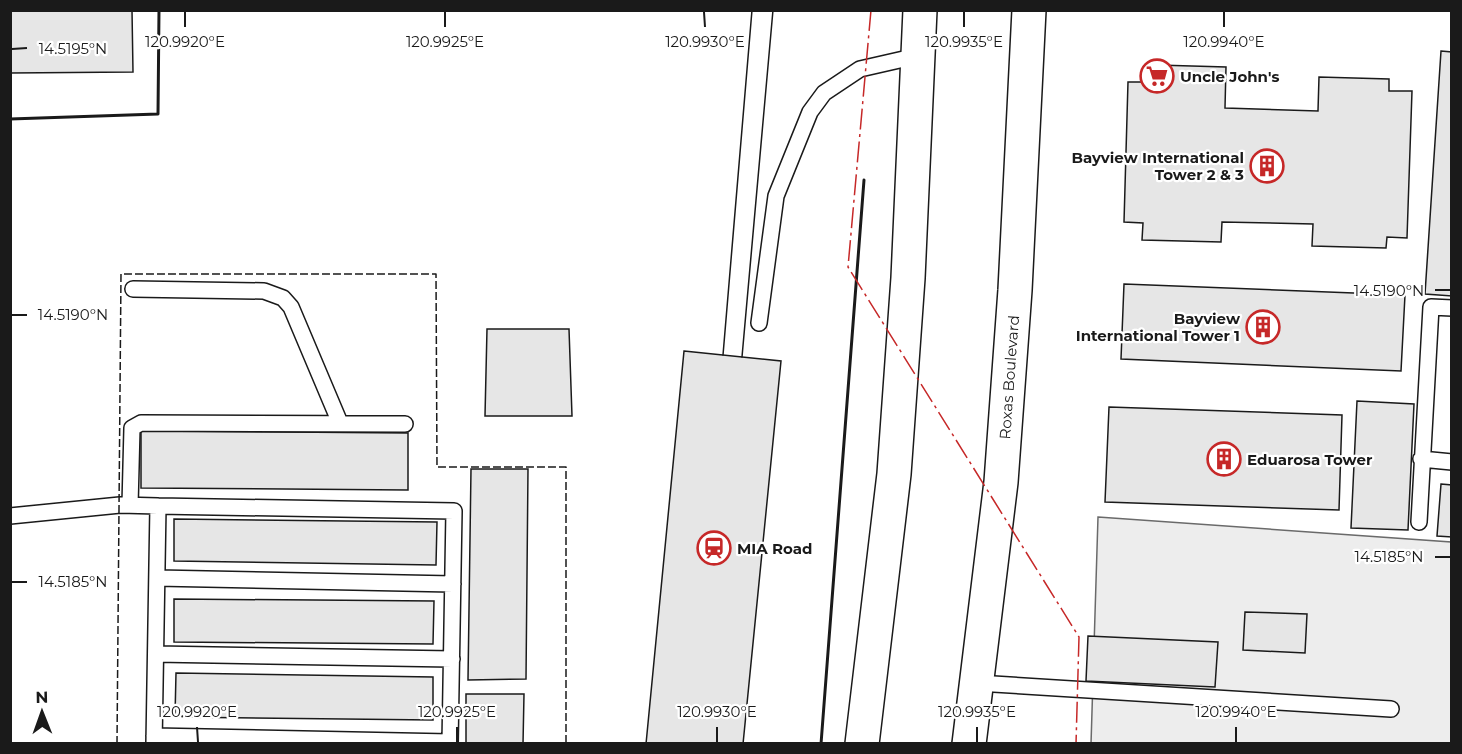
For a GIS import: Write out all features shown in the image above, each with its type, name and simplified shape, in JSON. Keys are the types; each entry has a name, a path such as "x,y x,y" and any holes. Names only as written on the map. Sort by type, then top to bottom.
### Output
{"highway":[{"path":"862,744 894,474 908,278 920,10"},
{"name":"Roxas Boulevard","path":"969,744 1002,471 1015,290 1029,10"}],"lane":[{"path":"759,322 776,196 810,112 824,93 860,69 917,56"},
{"path":"133,289 264,291 284,298 291,307 340,423"},
{"path":"1419,522 1431,307 1452,308"},
{"path":"130,505 132,428 141,423 405,424"},
{"path":"1421,459 1452,462"},
{"path":"10,516 130,505 454,511 450,743 154,740 158,506"},
{"path":"157,578 453,584"},
{"path":"156,654 452,660"},
{"path":"977,683 1391,709"}],"shaded area":[{"path":"1098,517 1451,542 1451,743 1091,744"}],"building":[{"path":"10,10 132,10 133,72 10,73"},
{"path":"1441,51 1452,52 1452,296 1425,294"},
{"name":"Bayview International Tower 2 & 3","path":"1157,65 1226,67 1225,108 1318,111 1319,77 1389,79 1389,91 1412,91 1407,238 1387,237 1386,248 1312,246 1313,224 1222,222 1221,242 1142,240 1143,223 1124,222 1128,82 1156,82"},
{"name":"Bayview International Tower 1","path":"1124,284 1405,295 1401,371 1121,359"},
{"path":"487,329 569,329 572,416 485,416"},
{"name":"MIA Road","path":"684,351 781,361 743,744 646,744"},
{"path":"1357,401 1414,404 1408,530 1351,528"},
{"name":"Eduarosa Tower","path":"1109,407 1342,415 1339,510 1105,502"},
{"path":"141,431 408,433 408,490 141,488"},
{"path":"471,469 528,469 526,679 468,680"},
{"path":"1441,484 1452,485 1452,537 1437,536"},
{"path":"174,519 437,522 436,565 174,561"},
{"path":"174,599 434,601 433,644 174,642"},
{"path":"1245,612 1307,614 1305,653 1243,650"},
{"path":"1088,636 1218,642 1215,687 1086,681"},
{"path":"176,673 433,677 433,720 175,717"},
{"path":"466,694 524,694 523,744 466,744"}],"tram line":[{"path":"723,355 752,10"},
{"path":"742,357 773,10"}],"fence":[{"path":"117,744 121,274 436,274 437,467 566,467 566,744"}],"wall":[{"path":"10,119 158,114 159,10"},
{"path":"821,744 864,180"}],"power":[{"path":"871,10 848,267 1079,637 1076,744"}],"place":[{"name":"Uncle John's","path":"1157,76"},
{"name":"Bayview International Tower 2 & 3","path":"1267,166"},
{"name":"Bayview International Tower 1","path":"1263,327"},
{"name":"Eduarosa Tower","path":"1224,459"},
{"name":"MIA Road","path":"714,548"}]}
